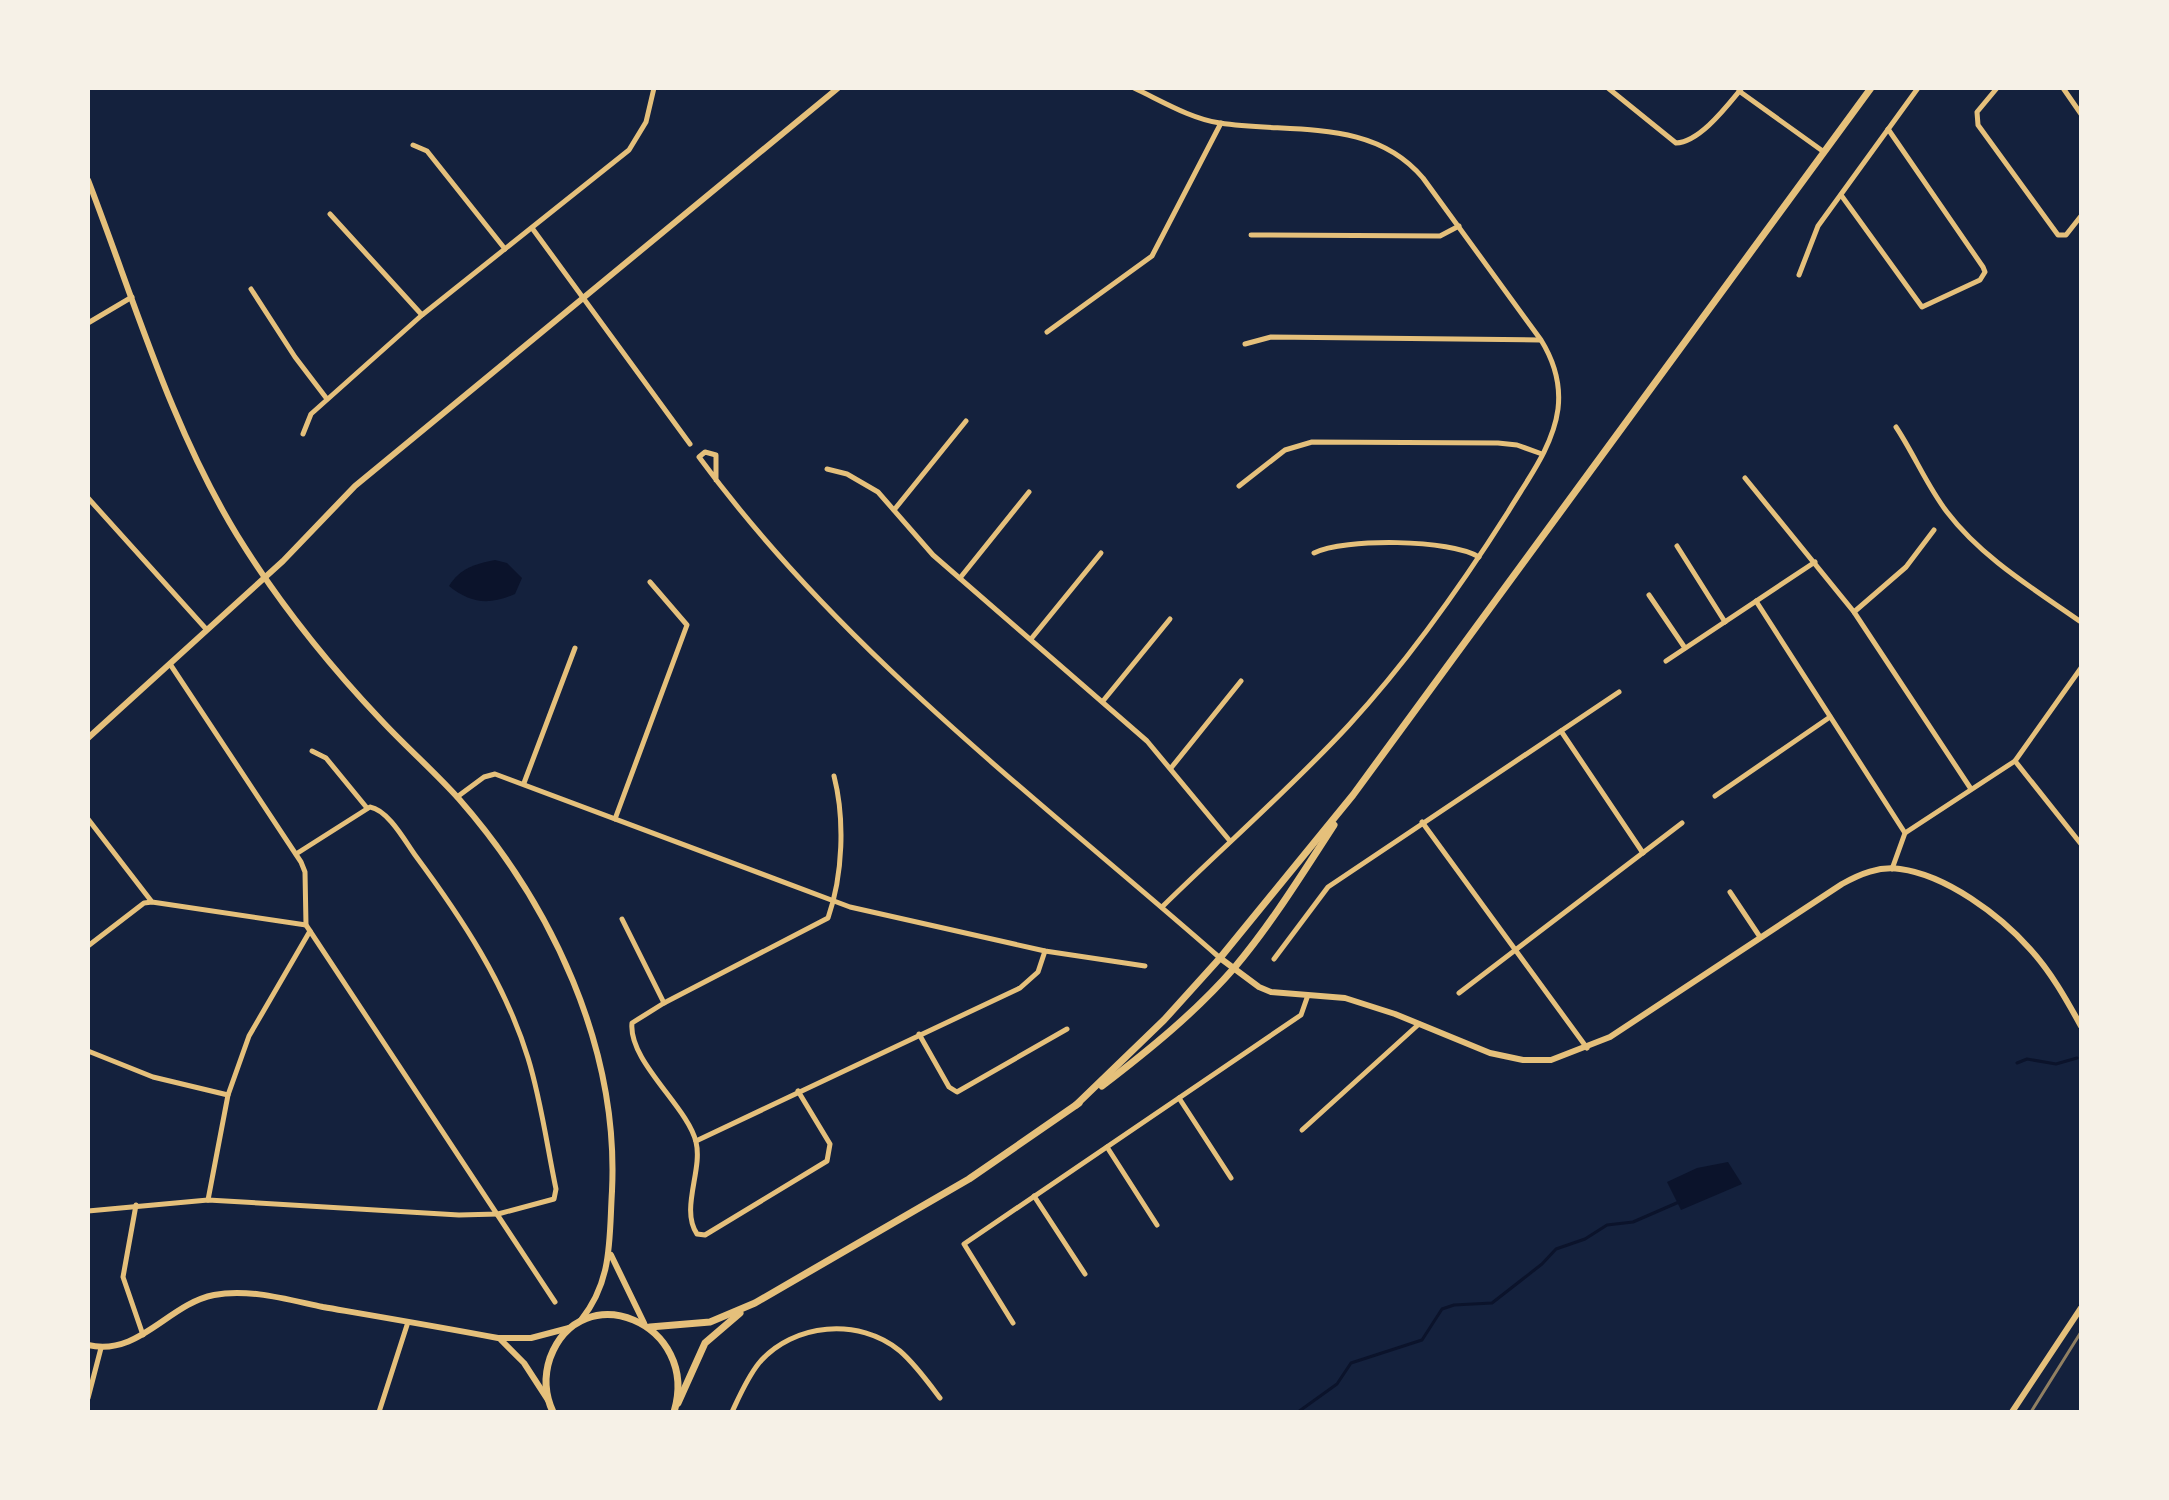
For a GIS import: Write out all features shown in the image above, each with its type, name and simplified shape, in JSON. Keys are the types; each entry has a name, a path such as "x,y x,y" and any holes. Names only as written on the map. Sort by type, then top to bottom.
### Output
{"main road":[{"path":"1076,1105 1164,1020 1220,958 1353,795 1871,88"},
{"path":"551,1409 547,1369 558,1343 576,1325 614,1315 647,1325 710,1322 755,1303 969,1179 1076,1105 1165,1035 1233,969 1281,906 1353,795"},
{"path":"674,1410 705,1343 755,1303"},
{"path":"647,1325 672,1356 677,1387 674,1410"}],"street":[{"path":"303,434 311,414 422,315 633,145 649,113 654,88"},
{"path":"88,738 266,577 355,486 838,88"},
{"path":"1134,88 1221,123 1341,133 1378,142 1411,164 1541,340 1554,367 1558,390 1554,427 1542,454 1479,557 1363,710 1162,907"},
{"path":"1608,88 1676,143 1690,139 1740,90 1824,152"},
{"path":"1799,275 1811,240 1918,88"},
{"path":"1997,88 1977,112 1978,125 2058,235 2066,235 2081,216"},
{"path":"2063,88 2081,114"},
{"path":"1047,332 1152,256 1221,123"},
{"path":"1841,195 1922,307 1980,280 1983,267 1888,129"},
{"path":"413,145 427,151 505,249"},
{"path":"88,1345 101,1348 143,1336 190,1303 228,1293 498,1338 531,1338 576,1325 603,1286 610,1252 610,1111 594,1039 568,972 530,901 457,797 358,694 266,577 198,468 89,184"},
{"path":"330,214 422,315"},
{"path":"1251,235 1440,236 1459,226"},
{"path":"532,228 690,444"},
{"path":"251,289 295,357 327,399"},
{"path":"88,323 132,297"},
{"path":"1245,344 1271,337 1541,340"},
{"path":"894,510 966,421"},
{"path":"1896,427 1947,512 1972,539 2002,566 2081,622"},
{"path":"1239,486 1282,452 1312,442 1498,443 1517,445 1542,454"},
{"path":"716,480 716,455 705,452 699,457 716,480 783,562 863,645 1220,958 1271,992 1345,998 1508,1058 1551,1060 1587,1049 1854,877 1892,869 1938,882 2016,935 2051,976 2081,1026"},
{"path":"827,469 847,474 875,489 925,547 1103,701 1171,768 1230,841"},
{"path":"1745,478 1854,612 1971,789"},
{"path":"960,578 1029,492"},
{"path":"88,498 207,631"},
{"path":"1854,612 1906,567 1934,530"},
{"path":"1314,553 1334,545 1442,546 1465,549 1479,557"},
{"path":"1677,546 1725,622"},
{"path":"1031,639 1101,553"},
{"path":"1666,661 1815,562"},
{"path":"615,819 687,625 650,582"},
{"path":"1649,595 1685,648"},
{"path":"1756,601 1905,833"},
{"path":"1103,701 1170,619"},
{"path":"524,783 575,648"},
{"path":"170,664 296,854 305,872 308,928 555,1302"},
{"path":"1892,869 1905,833 2015,761 2081,668"},
{"path":"1171,768 1241,681"},
{"path":"1274,959 1328,887 1619,692"},
{"path":"1715,796 1830,717"},
{"path":"1561,731 1643,853"},
{"path":"88,1211 208,1200 459,1215 498,1214 546,1204 556,1196 527,1055 491,973 451,904 380,811 367,808 326,758 312,751"},
{"path":"2015,761 2081,844"},
{"path":"457,797 489,774 524,783 832,901 1045,951 1145,966"},
{"path":"798,1091 830,1144 827,1161 703,1235 695,1232 691,1221 696,1141 632,1037 631,1026 635,1018 828,918 840,801 834,776"},
{"path":"296,854 367,808"},
{"path":"88,819 152,902"},
{"path":"1422,822 1587,1049"},
{"path":"1459,993 1682,823"},
{"path":"1730,892 1760,937"},
{"path":"88,946 144,903 152,902 308,928"},
{"path":"622,919 664,1003"},
{"path":"208,1200 228,1095 262,1010 308,928"},
{"path":"696,1141 1027,984 1038,972 1045,951"},
{"path":"1013,1323 964,1244 1301,1015 1308,995"},
{"path":"1302,1130 1419,1023"},
{"path":"919,1034 949,1087 957,1092 1067,1029"},
{"path":"88,1051 153,1077 228,1095"},
{"path":"1179,1098 1231,1178"},
{"path":"1107,1147 1157,1225"},
{"path":"1034,1196 1085,1274"},
{"path":"136,1205 123,1277 143,1336"},
{"path":"610,1252 647,1325"},
{"path":"2012,1412 2081,1308"},
{"path":"379,1412 408,1322"},
{"path":"732,1412 750,1376 770,1352 794,1337 830,1329 857,1330 892,1345 940,1398"},
{"path":"498,1338 524,1363 551,1409"},
{"path":"88,1398 101,1348"}],"water":[{"path":"495,560 507,563 522,578 515,594 481,601 449,586 469,568"},
{"path":"1728,1162 1742,1184 1681,1210 1667,1182 1697,1168"}],"waterway":[{"path":"2017,1063 2027,1059 2056,1064 2077,1058"},
{"path":"1298,1412 1337,1384 1351,1363 1422,1340 1442,1309 1454,1305 1492,1303 1542,1264 1556,1249 1585,1239 1607,1225 1633,1222 1679,1202"}],"railway":[{"path":"2031,1412 2081,1332"}]}
